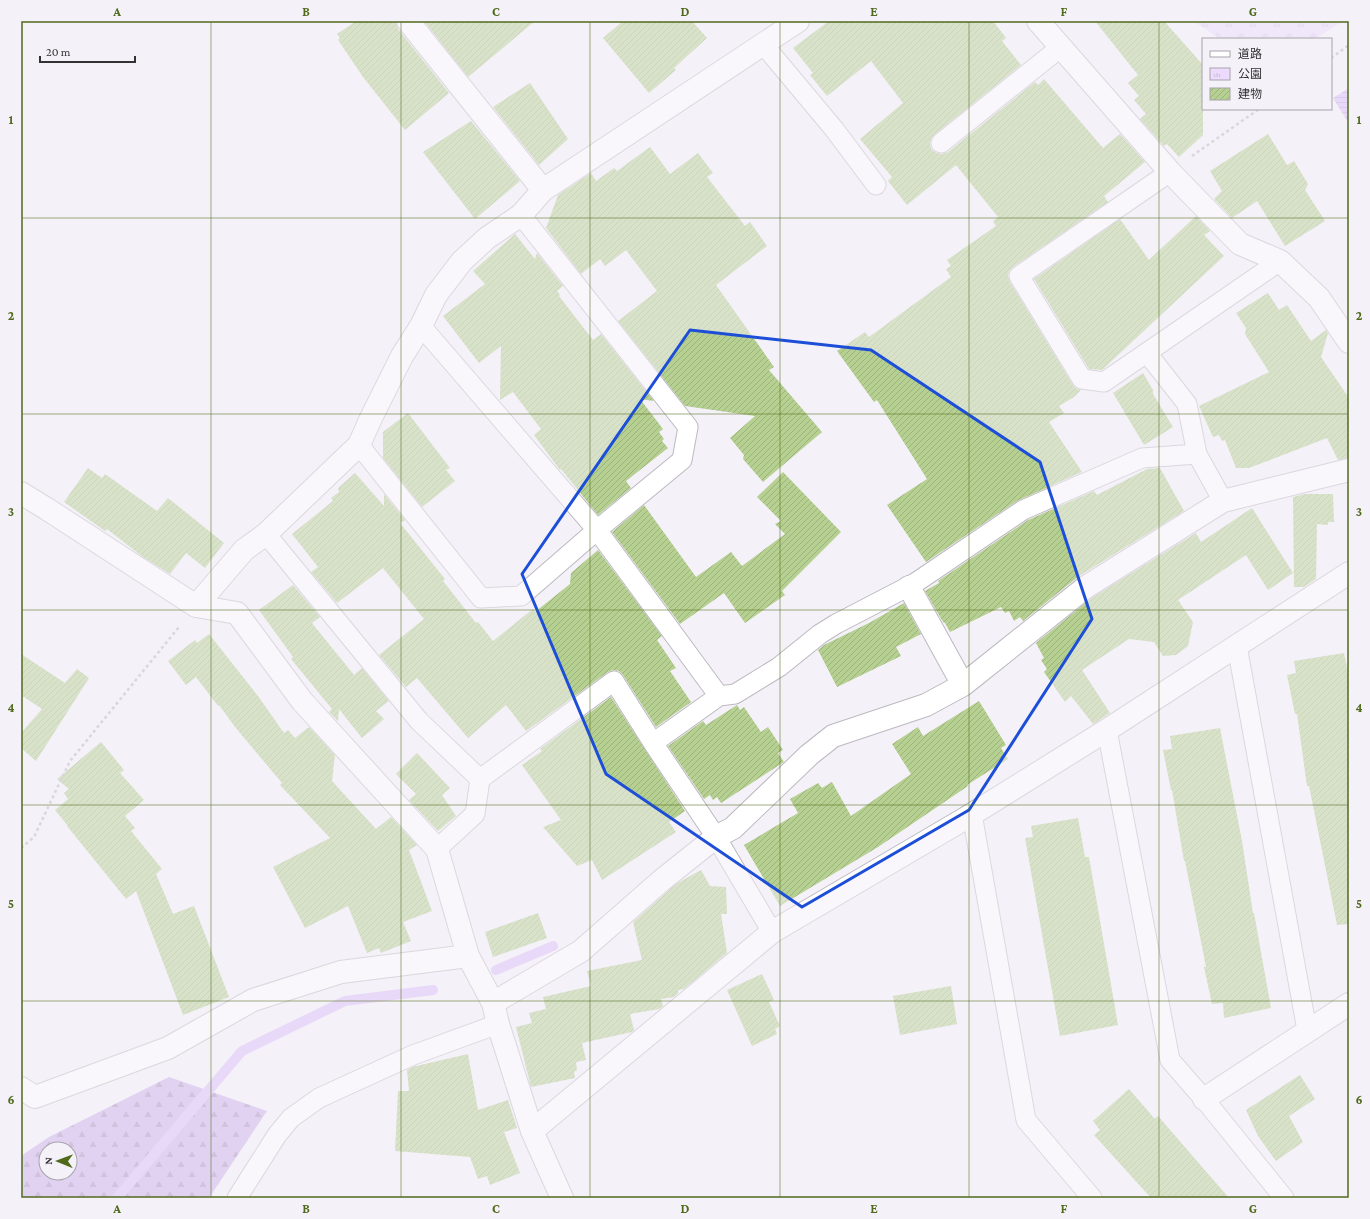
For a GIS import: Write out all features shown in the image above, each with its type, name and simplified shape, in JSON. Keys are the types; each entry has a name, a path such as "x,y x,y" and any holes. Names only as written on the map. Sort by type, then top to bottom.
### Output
{"street":[{"path":"408,21 543,190"},
{"path":"196,606 244,550 266,534 359,445 402,356 421,326 436,295 462,261 487,238 520,215 543,190 798,21"},
{"path":"1038,21 1170,172 1240,244 1280,261 1319,298 1349,342"},
{"path":"496,1014 581,951 662,880 716,837 733,828 808,755 833,736 926,705 963,685 1086,587 1223,500 1349,470"},
{"path":"21,493 196,606 237,613 302,701 437,849 468,956 496,1014 532,1131 562,1198"},
{"path":"532,1131 772,932 972,814 1108,730 1349,573"},
{"path":"909,587 963,685"},
{"path":"21,1088 35,1097 168,1048 253,1000 341,972 468,956"},
{"path":"1204,1099 1307,1030 1349,1004"}],"lane":[{"path":"764,44 834,129 876,185"},
{"path":"941,143 1061,47"},
{"path":"1170,172 1019,276 1082,379 1104,382 1280,261"},
{"path":"359,445 481,598 521,596 597,530 682,460 688,427 520,215"},
{"path":"421,326 597,530 719,696"},
{"path":"1147,353 1187,404 1197,454 1223,500"},
{"path":"653,743 719,696 735,694 780,667 820,634 836,624 909,587 1023,510 1142,458 1197,454"},
{"path":"266,534 419,721 480,779"},
{"path":"1236,646 1307,1030"},
{"path":"437,849 475,814 480,779 614,681 653,743 716,837 772,932"},
{"path":"1108,730 1170,1060 1204,1099 1284,1198"},
{"path":"972,814 1026,1120 1092,1198"},
{"path":"237,1198 277,1135 286,1124 291,1118 319,1098 496,1014"}],"path":[{"path":"1332,57 1349,45"},
{"path":"1170,172 1258,110"},
{"path":"21,848 34,837 70,761 196,606"}],"highlighted area":[{"path":"690,330 871,350 1040,462 1092,619 969,810 802,907 606,774 522,574"}],"green space":[{"path":"1193,21 1343,21 1317,38 1218,38"},
{"path":"169,1077 267,1111 209,1198 21,1198 21,1156 38,1144 38,1181 78,1181 78,1141 43,1141"}],"shaded area":[{"path":"1349,88 1349,124 1333,98"}],"building":[{"path":"356,21 396,21 398,29 449,93 405,130 363,77 338,40 340,38 337,34"},
{"path":"424,21 535,21 468,77"},
{"path":"623,21 692,21 707,38 674,68 676,70 649,93 603,38"},
{"path":"829,21 993,21 1006,38 1002,41 1021,65 934,135 931,139 930,145 932,150 937,153 942,154 948,152 1035,82 1038,85 1044,79 1103,148 1120,134 1145,162 1104,196 1108,202 1009,271 1008,276 1010,282 1073,385 1081,390 1074,397 1059,406 1064,413 1049,422 1082,472 1017,501 926,562 887,505 927,479 877,400 874,402 837,351 865,332 869,337 951,277 946,269 951,266 947,260 996,226 993,221 998,217 956,165 907,205 888,181 892,177 860,139 903,103 871,61 827,96 810,75 813,73 793,48"},
{"path":"1095,21 1164,21 1202,64 1203,135 1179,157 1167,144 1164,146 1140,119 1146,114 1134,100 1139,96 1128,83 1138,75"},
{"path":"530,83 568,139 539,165 493,107"},
{"path":"471,121 520,181 475,219 423,152"},
{"path":"1268,134 1287,165 1294,161 1308,184 1305,190 1325,221 1285,246 1257,201 1232,218 1214,199 1222,191 1210,171"},
{"path":"650,147 670,174 698,153 713,173 707,177 745,226 750,222 767,246 716,285 774,367 769,370 822,432 763,482 743,459 744,455 730,438 755,416 685,406 618,321 657,291 626,250 605,266 600,259 581,274 546,228 558,195 591,173 596,181 614,168 617,171"},
{"path":"1196,216 1210,231 1204,235 1224,256 1102,370 1089,369 1034,279 1120,219 1149,260"},
{"path":"515,234 535,259 537,253 563,286 557,291 560,295 559,296 593,340 601,334 654,401 640,399 663,429 659,432 664,439 662,441 668,448 626,481 631,488 598,515 561,469 560,470 534,435 541,429 513,392 500,400 501,346 479,363 443,316 485,284 473,271"},
{"path":"1268,293 1279,310 1287,305 1311,341 1326,330 1328,333 1321,357 1349,398 1349,458 1338,460 1327,438 1249,468 1236,468 1225,440 1222,441 1219,435 1213,437 1199,406 1269,372 1245,334 1246,328 1236,313"},
{"path":"1143,373 1153,390 1153,394 1173,427 1144,445 1113,393"},
{"path":"408,413 450,468 446,470 455,481 422,507 383,458 383,432"},
{"path":"88,468 102,478 105,474 157,511 168,498 224,543 205,568 186,553 170,574 143,557 107,529 105,531 64,502"},
{"path":"1160,468 1184,511 1079,576 1023,621 1020,617 1014,621 1009,611 1005,613 1001,607 950,632 925,591 939,583 938,581 1028,520 1094,491 1097,495 1147,469"},
{"path":"783,472 841,532 782,591 785,595 745,623 724,593 680,624 612,532 644,505 696,577 731,552 742,566 785,534 775,524 781,521 757,497"},
{"path":"355,473 384,506 384,494 405,520 400,523 445,579 443,581 476,623 478,622 493,641 533,609 535,612 570,584 571,573 598,550 662,636 657,640 676,668 670,671 691,702 656,727 623,675 619,671 613,670 608,672 526,731 506,705 468,738 417,678 406,687 379,655 424,619 383,568 337,603 311,572 318,567 292,534 333,501 331,498 339,492 338,488"},
{"path":"1305,494 1333,494 1334,522 1328,522 1328,525 1317,524 1316,579 1304,587 1294,587 1293,497"},
{"path":"1252,508 1293,573 1268,590 1246,555 1178,600 1193,622 1188,646 1176,655 1163,656 1154,642 1129,639 1082,670 1110,713 1093,724 1071,696 1065,702 1044,672 1047,669 1041,660 1044,658 1036,643 1093,597 1196,533 1201,542"},
{"path":"293,585 320,617 312,623 354,675 362,668 389,701 376,711 384,719 362,738 339,709 338,721 329,712 332,709 291,659 293,657 259,610"},
{"path":"904,603 921,634 896,647 901,656 837,687 818,650 824,645 869,623"},
{"path":"209,634 258,696 284,733 288,730 295,738 309,727 335,755 332,781 376,829 391,817 417,845 409,850 432,911 403,922 411,941 381,953 379,948 367,953 348,906 305,928 273,867 330,838 280,785 282,783 235,727 196,677 186,685 168,661 195,640 197,643"},
{"path":"1344,653 1349,678 1349,924 1337,925 1309,786 1307,786 1297,714 1295,714 1287,675 1296,673 1294,661"},
{"path":"21,654 65,683 77,669 89,678 36,761 21,748 21,733 42,709 21,695"},
{"path":"611,697 685,811 669,822 676,832 602,880 592,860 577,866 543,827 561,820 522,765 542,751 540,749"},
{"path":"979,701 1006,745 1001,748 1008,759 967,785 968,786 878,847 780,906 744,845 798,813 790,799 818,783 822,788 832,782 851,816 911,774 892,744 918,727 923,736"},
{"path":"737,705 740,710 744,707 761,732 768,727 783,750 778,753 784,762 721,803 717,797 713,800 710,795 704,799 668,746 703,721 706,725"},
{"path":"1220,728 1242,841 1253,913 1271,1008 1224,1018 1223,1003 1212,1004 1204,967 1206,967 1184,861 1172,790 1163,750 1172,749 1170,736"},
{"path":"101,742 124,770 120,773 144,800 125,816 135,828 131,831 162,869 156,874 173,914 194,906 229,997 183,1015 136,891 126,899 55,810 68,799 64,793 69,789 57,779"},
{"path":"417,753 450,788 442,795 456,816 438,831 409,800 416,794 396,774"},
{"path":"1078,818 1085,857 1089,857 1118,1025 1060,1036 1025,838 1033,837 1031,826"},
{"path":"701,870 710,886 726,887 727,914 721,914 727,953 684,989 678,990 678,993 674,997 661,999 663,1006 659,1009 630,1014 634,1030 632,1032 582,1043 586,1060 576,1062 577,1070 574,1072 575,1078 531,1087 516,1027 532,1023 529,1013 546,1009 543,997 591,986 587,971 642,960 633,922 676,884"},
{"path":"538,913 547,938 493,957 485,932"},
{"path":"762,974 774,1000 769,1002 780,1026 775,1029 777,1034 752,1046 727,990"},
{"path":"951,986 957,1024 900,1035 893,996"},
{"path":"468,1054 478,1110 508,1100 517,1128 504,1132 520,1173 490,1185 487,1176 478,1179 470,1157 395,1151 398,1091 409,1091 407,1070 412,1067"},
{"path":"1300,1075 1315,1099 1289,1116 1303,1142 1276,1161 1258,1136 1246,1110"},
{"path":"1129,1089 1155,1119 1158,1116 1229,1198 1151,1198 1094,1135 1100,1130 1093,1121"}],"waterway":[{"path":"496,970 553,946"},
{"path":"117,1198 242,1051 345,1001 433,990"}]}
